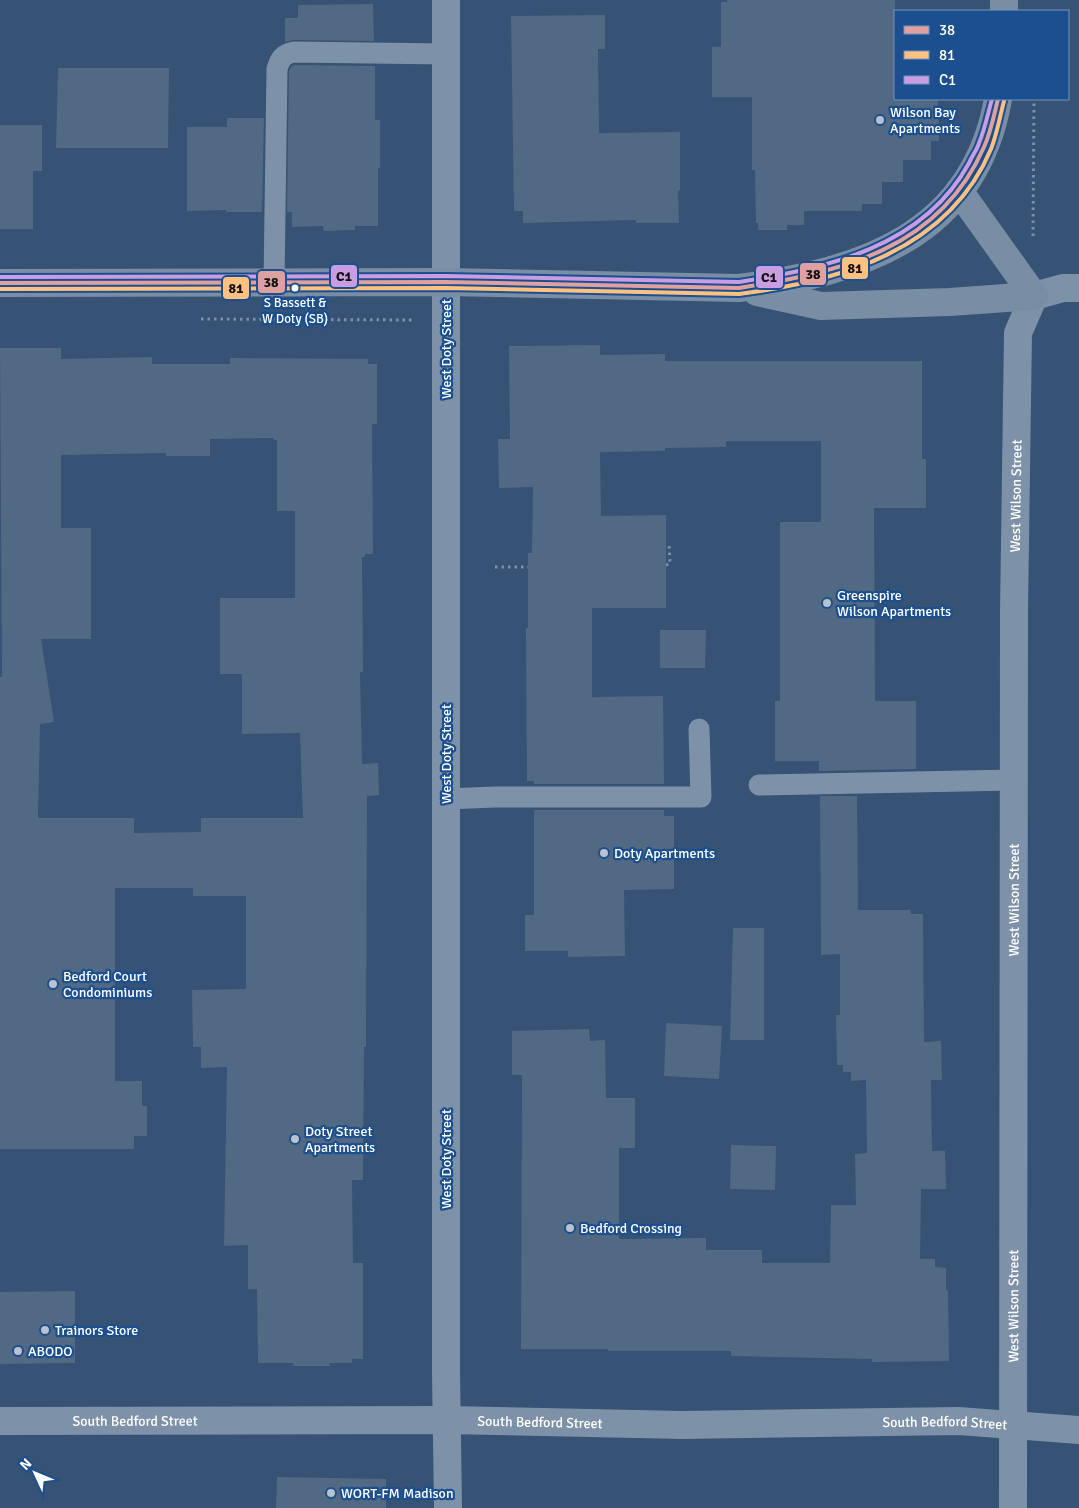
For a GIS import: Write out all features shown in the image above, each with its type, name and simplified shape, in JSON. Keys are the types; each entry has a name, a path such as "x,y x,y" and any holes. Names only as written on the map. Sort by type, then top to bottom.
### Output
{"street":[{"name":"West Doty Street","path":"446,0 448,1508"},
{"path":"0,283 446,282 739,288 784,282 861,261 888,250 927,224 960,191 971,173 984,149 994,124 998,100"},
{"path":"960,191 1034,296"},
{"path":"739,288 821,306 950,302 1034,296 1063,288 1079,288"},
{"name":"West Wilson Street","path":"1013,1508 1014,780 1018,333 1034,296"},
{"name":"South Bedford Street","path":"0,1421 447,1420 682,1425 959,1421 1079,1430"}],"lane":[{"path":"274,282 278,68 280,60 286,54 294,52 446,54"},
{"path":"446,799 495,797 701,797 699,728"},
{"path":"759,785 1014,780"}],"path":[{"path":"1033,243 1034,100"},
{"path":"666,565 670,564 670,542"},
{"path":"495,567 528,567"}],"building":[{"name":"Wilson Bay Apartments","path":"727,0 895,0 894,100 938,100 939,141 931,141 931,160 903,160 903,182 882,182 882,204 862,204 862,211 804,211 804,225 787,225 787,230 758,230 758,223 756,223 755,170 752,170 752,97 712,97 712,47 721,47 721,2 727,2"},
{"path":"373,4 374,41 294,40 285,42 285,18 298,18 298,5"},
{"path":"605,15 605,49 598,49 599,133 680,132 679,223 636,223 636,220 523,223 523,211 514,211 511,16"},
{"path":"295,65 375,66 375,120 380,120 378,226 355,226 355,230 324,231 323,226 292,227 292,212 287,212 289,71"},
{"path":"58,68 169,68 168,148 56,148"},
{"path":"227,118 264,118 262,212 226,212 226,210 187,211 187,127 227,127"},
{"path":"0,125 42,125 42,171 33,171 33,229 0,229"},
{"path":"600,345 600,355 665,354 665,361 922,361 922,459 926,459 926,508 874,508 875,701 916,701 916,769 819,771 819,761 775,761 775,701 780,701 780,522 821,522 821,441 726,441 726,447 665,448 665,451 600,452 601,516 666,515 666,608 592,608 592,697 663,696 664,784 534,784 534,781 527,781 526,628 528,628 528,553 532,553 533,487 499,488 498,439 510,439 509,346"},
{"path":"0,348 61,348 61,359 152,357 152,364 230,364 230,358 368,359 368,364 377,364 377,424 372,424 373,554 365,554 365,557 362,557 363,672 360,672 362,764 378,763 379,795 367,796 366,1047 364,1047 363,1180 352,1180 353,1263 363,1263 363,1359 352,1359 352,1363 329,1363 330,1366 293,1366 294,1363 258,1363 257,1289 248,1289 248,1245 224,1246 227,1067 201,1068 201,1047 193,1047 192,990 246,989 246,896 193,896 193,888 115,888 115,1081 142,1081 142,1106 147,1106 147,1136 134,1136 134,1149 0,1149 0,677 2,677","holes":["274,438 274,440 277,440 277,511 295,511 295,598 220,598 220,674 242,674 242,734 300,733 303,818 201,818 201,832 134,833 134,818 38,818 40,724 54,722 41,639 91,639 91,528 61,528 61,455 166,453 166,456 210,456 210,439"]},
{"path":"660,630 706,630 705,668 660,668"},
{"path":"820,796 857,796 858,910 910,910 911,914 923,914 924,1042 941,1041 942,1080 931,1080 932,1151 945,1151 946,1189 921,1189 920,1259 935,1259 935,1267 946,1268 949,1361 872,1362 872,1359 731,1356 731,1351 521,1349 522,1075 512,1075 512,1031 589,1029 590,1041 605,1040 606,1098 635,1098 635,1148 619,1148 619,1239 706,1238 706,1250 762,1250 762,1263 830,1263 831,1205 856,1205 855,1154 867,1153 866,1080 851,1081 851,1072 843,1072 843,1065 837,1065 836,1015 840,1015 840,954 821,955"},
{"path":"534,810 664,810 664,816 674,816 674,889 624,890 625,956 568,957 568,951 525,951 525,915 534,915"},
{"path":"733,928 764,928 764,1040 730,1040"},
{"path":"666,1023 722,1026 719,1079 664,1076"},
{"path":"731,1145 776,1146 775,1190 730,1189"},
{"name":"Trainors Store","path":"75,1291 75,1363 0,1364 0,1292"},
{"name":"WORT-FM Madison","path":"277,1477 386,1479 386,1508 276,1508"}],"transit line":[{"name":"C1","path":"0,277 446,276 739,282 838,261 869,249 899,234 926,215 949,192 969,163 985,127 992,100"},
{"name":"38","path":"0,283 446,282 739,288 777,282 849,264 882,250 913,233 941,210 965,182 984,147 998,100"},
{"name":"81","path":"0,289 446,288 739,294 777,288 815,280 852,269 887,255 919,236 948,213 972,184 991,149 1004,101"}],"place":[{"name":"Wilson Bay Apartments","path":"880,120"},
{"name":"S Bassett & W Doty (SB)","path":"295,288"},
{"name":"Greenspire Wilson Apartments","path":"827,603"},
{"name":"Doty Apartments","path":"604,853"},
{"name":"Bedford Court Condominiums","path":"53,984"},
{"name":"Doty Street Apartments","path":"295,1139"},
{"name":"Bedford Crossing","path":"570,1228"},
{"name":"Trainors Store","path":"45,1330"},
{"name":"ABODO","path":"18,1351"},
{"name":"WORT-FM Madison","path":"331,1493"}]}
